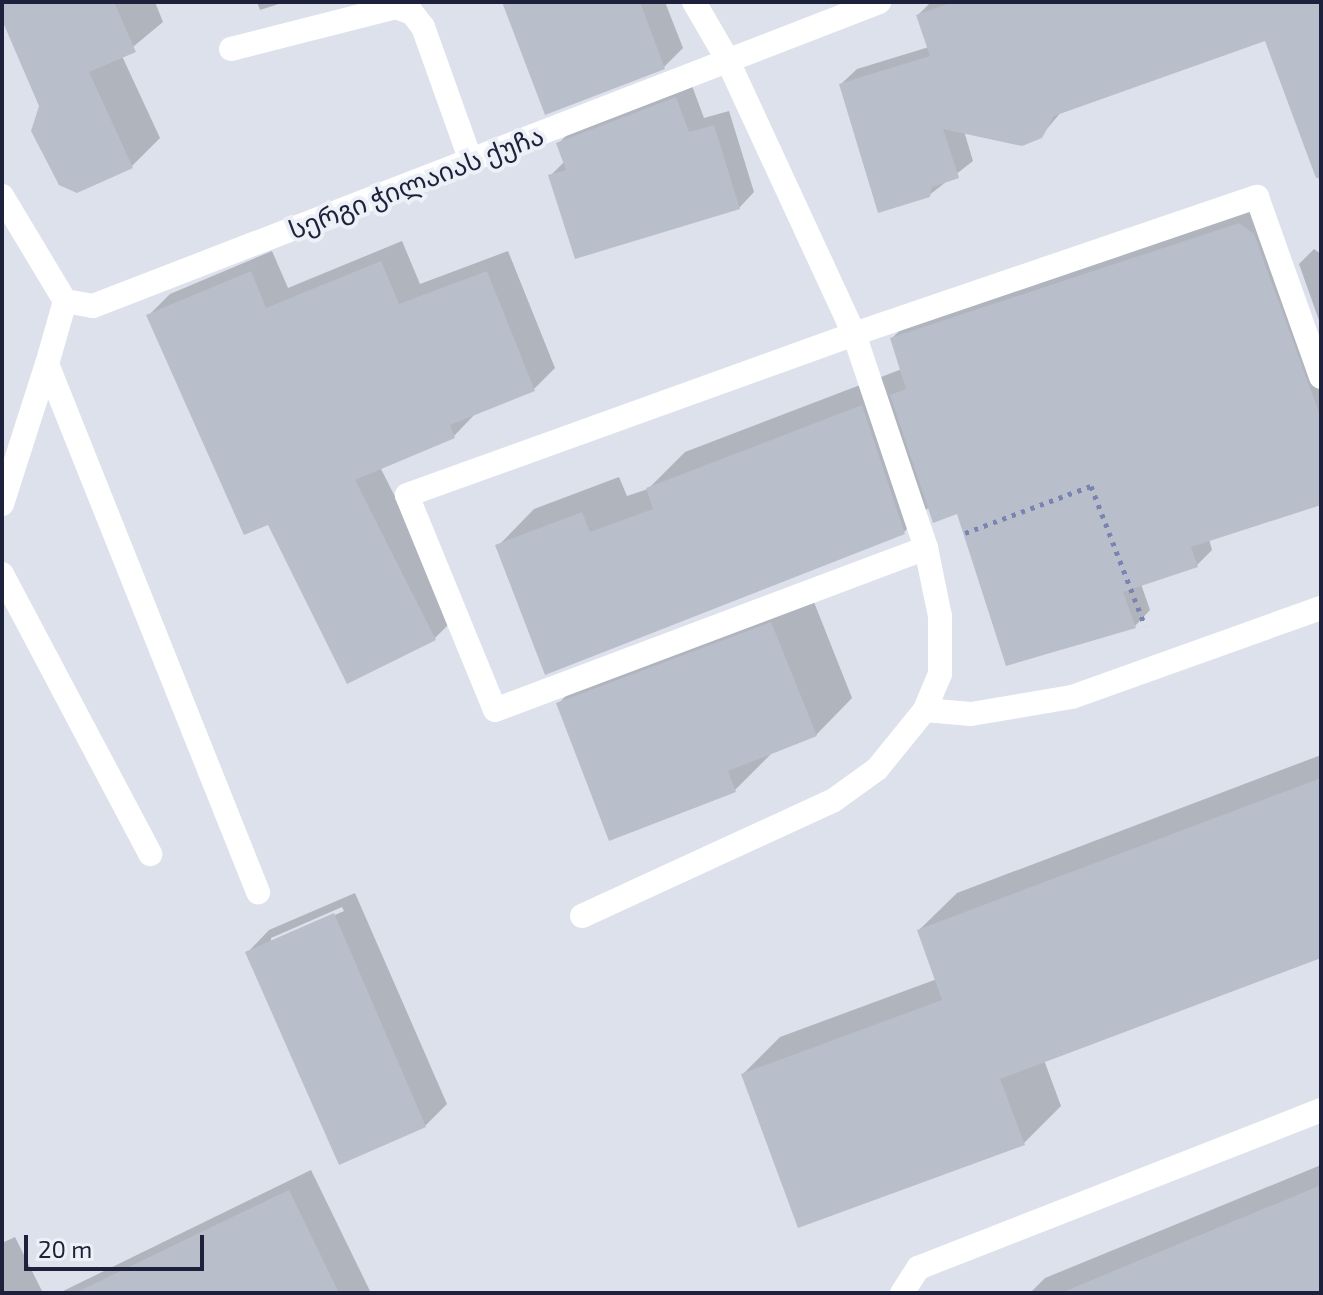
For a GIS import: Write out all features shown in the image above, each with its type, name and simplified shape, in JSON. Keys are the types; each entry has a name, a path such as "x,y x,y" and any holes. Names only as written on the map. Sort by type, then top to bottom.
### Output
{"street":[{"path":"582,916 834,800 877,769 925,710 940,674 940,616 926,548 854,334 727,59 694,2"},
{"name":"სერგი ჭილაიას ქუჩა","path":"65,301 93,306 879,2"},
{"path":"231,49 396,7 412,13 423,27 471,161"},
{"path":"2,196 65,301 2,504"},
{"path":"926,548 495,710 407,495 854,334 1257,197 1321,377"},
{"path":"47,364 258,892"},
{"path":"2,574 150,854"},
{"path":"925,710 971,714 1072,697 1321,608"},
{"path":"902,1293 918,1268 1321,1110"}],"path":[{"path":"926,548 1091,486 1160,666"}],"building":[{"path":"2,2 114,2 136,52 89,72 133,168 77,193 59,185 31,131 39,106 2,20"},
{"path":"502,2 640,2 665,69 545,115"},
{"path":"953,2 1321,2 1321,177 1316,178 1265,41 1054,116 1042,138 1022,146 943,129 959,178 932,187 930,197 878,213 839,84 930,56 916,15"},
{"path":"676,97 689,132 714,125 740,209 575,259 548,175 566,170 556,143"},
{"path":"1239,223 1254,234 1321,418 1321,505 1191,547 1198,567 1123,592 1136,628 1006,666 957,514 933,523 890,395 906,389 890,338"},
{"path":"381,261 399,304 487,271 535,391 450,425 455,438 355,480 436,640 347,684 268,525 244,535 146,315 251,271 266,308"},
{"path":"862,405 905,534 545,675 495,545 582,512 590,532 653,509 646,488"},
{"path":"771,622 817,736 728,771 736,792 609,841 556,703"},
{"path":"1321,778 1321,958 1000,1079 1025,1145 798,1228 741,1074 942,1000 917,930"},
{"path":"334,913 426,1127 339,1165 245,952"},
{"path":"1321,1185 1321,1293 1063,1293 1063,1292"},
{"path":"289,1190 339,1293 75,1293 199,1233"}]}
